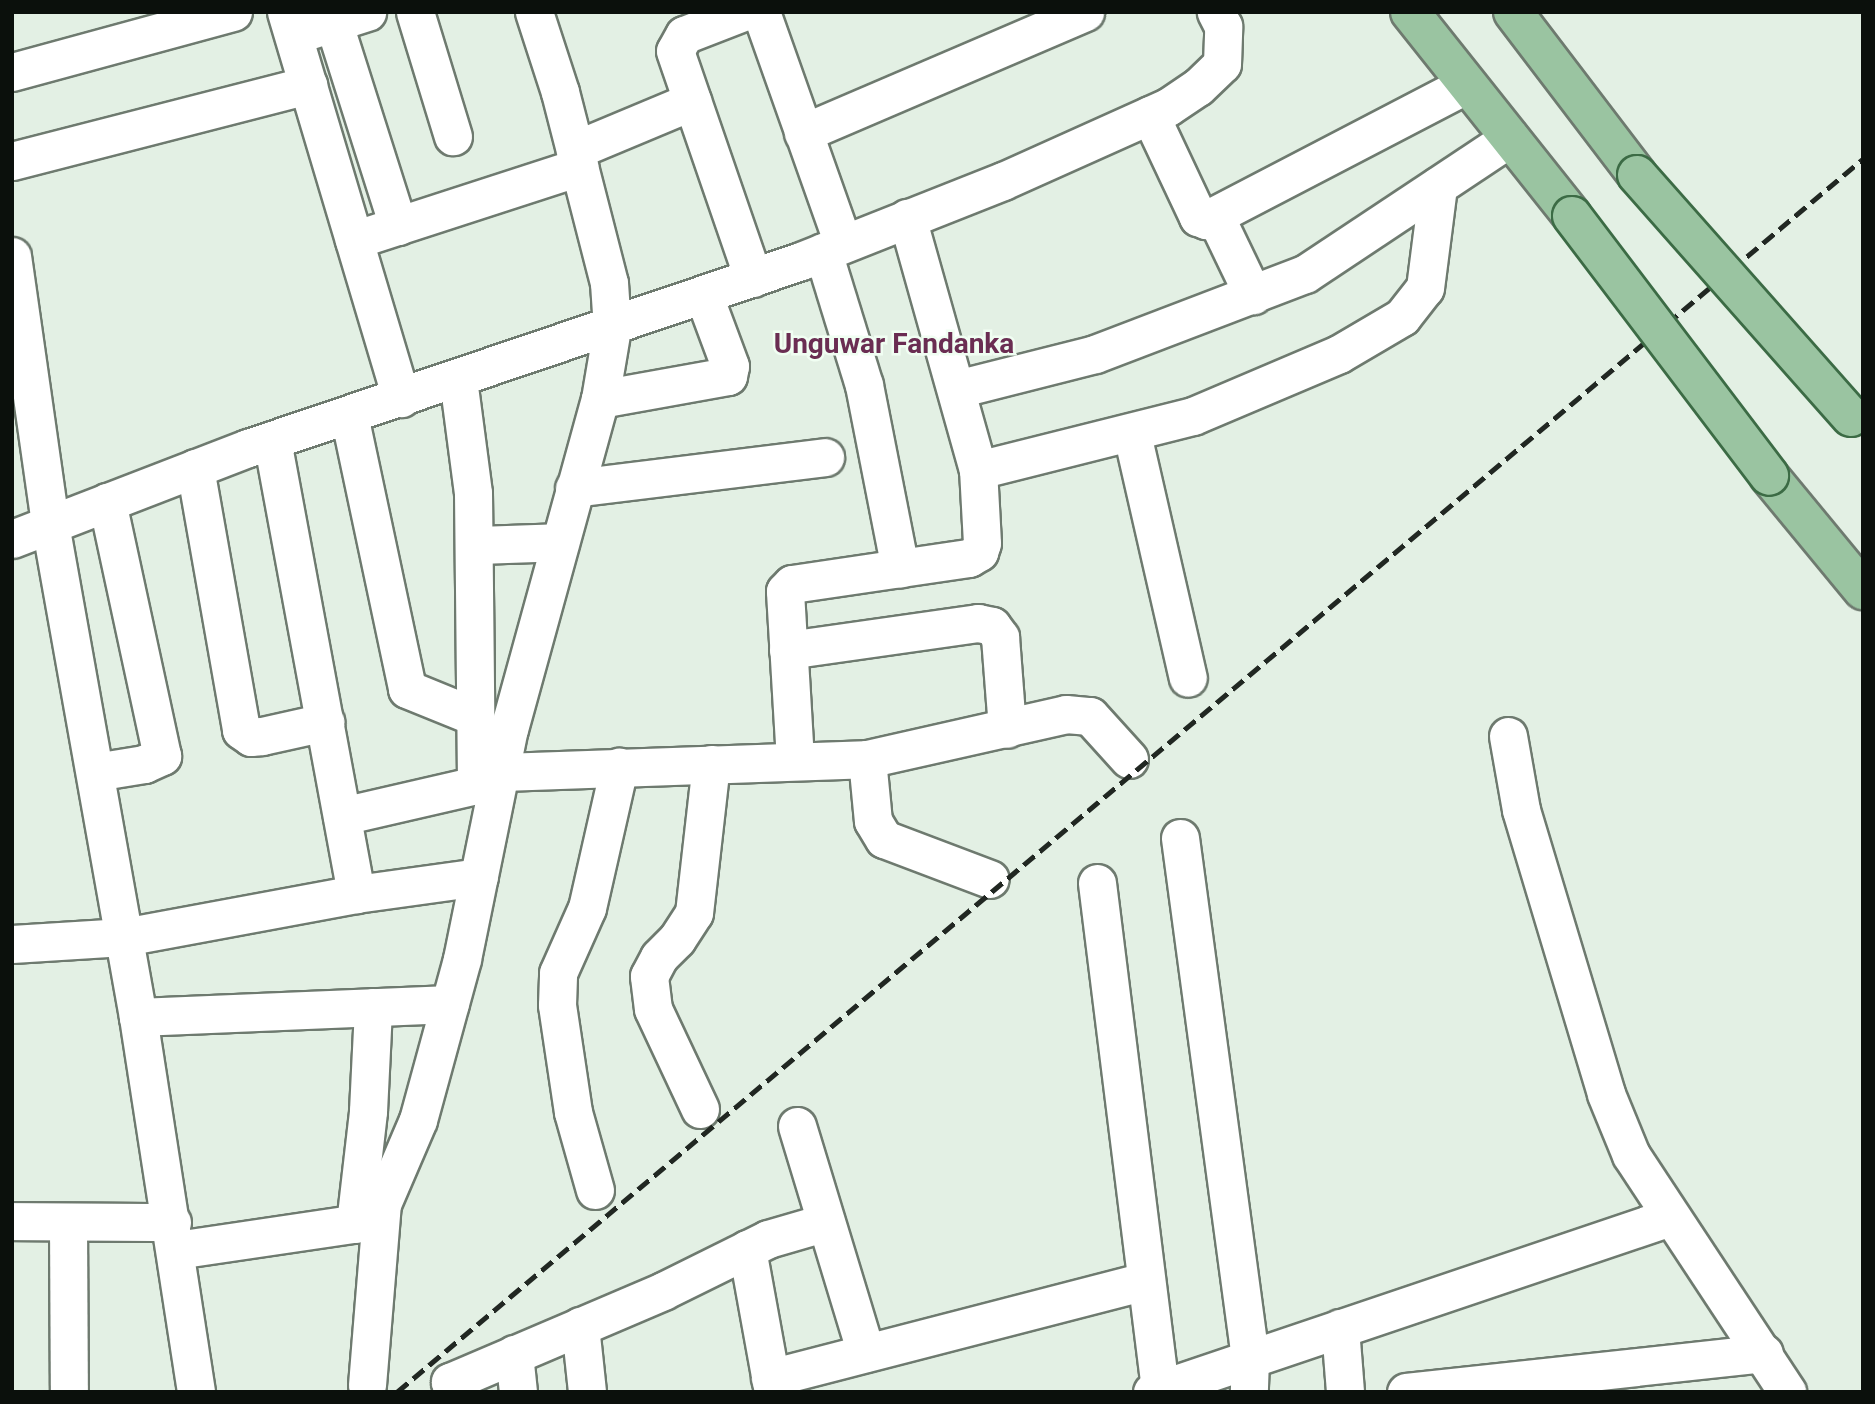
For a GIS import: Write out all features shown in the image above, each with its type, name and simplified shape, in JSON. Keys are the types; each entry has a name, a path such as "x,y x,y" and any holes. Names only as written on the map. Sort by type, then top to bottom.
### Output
{"main road":[{"path":"1410,12 1572,216 1769,476 1863,590"},
{"path":"1513,12 1637,176 1857,424"}],"street":[{"path":"12,72 233,12"},
{"path":"415,12 453,136"},
{"path":"367,1222 418,1120 450,1004 479,877 488,778 560,542 600,399 612,328 609,283 577,159 534,12"},
{"path":"743,12 677,42 675,51 754,278"},
{"path":"761,12 803,133 833,248 864,385 900,568"},
{"path":"803,133 1085,12"},
{"path":"12,539 272,440 612,328 754,278 907,218 1150,115 1198,87 1222,64 1223,26 1216,12"},
{"path":"397,226 350,18 289,23 401,398"},
{"path":"1150,115 1198,218 1214,216 1468,84"},
{"path":"12,161 308,85"},
{"path":"354,240 577,159 692,101"},
{"path":"957,389 1095,354 1305,274 1510,138"},
{"path":"978,470 1132,435 1193,416 1339,354 1402,317 1425,288 1438,186"},
{"path":"1214,216 1253,295"},
{"path":"795,760 785,591 792,584 969,558 979,552 978,470 907,218"},
{"path":"12,256 27,472 50,524 138,1017 174,1236 196,1392"},
{"path":"600,399 728,376 730,366 704,296"},
{"path":"458,379 475,545 475,717 488,778"},
{"path":"349,415 407,689 475,717"},
{"path":"1132,435 1188,678"},
{"path":"272,440 356,894"},
{"path":"575,488 825,457"},
{"path":"195,468 242,730 251,737 262,736 325,722"},
{"path":"95,772 144,764 162,756 107,502"},
{"path":"475,545 560,542"},
{"path":"788,650 978,623 992,626 1000,637 1007,729"},
{"path":"342,816 488,778 619,768 867,759 1066,714 1090,716 1129,759"},
{"path":"1508,736 1521,810 1606,1094 1631,1155 1670,1217 1764,1353 1787,1392"},
{"path":"867,759 873,821 884,839 990,879"},
{"path":"700,1109 653,1009 649,976 659,957 694,913 711,764"},
{"path":"595,1190 573,1112 557,1005 558,973 587,908 619,768"},
{"path":"1180,838 1250,1375"},
{"path":"12,944 124,937 356,894 479,877"},
{"path":"1097,883 1146,1281 1172,1388 1250,1375 1340,1328 1670,1217"},
{"path":"138,1017 450,1004"},
{"path":"367,1385 368,1111 373,1007"},
{"path":"797,1126 866,1353"},
{"path":"12,1221 68,1224 174,1236 367,1222"},
{"path":"454,1392 450,1382 747,1249 826,1222"},
{"path":"68,1224 69,1392"},
{"path":"747,1249 772,1385 834,1377 866,1353 1146,1281"},
{"path":"580,1326 587,1392"},
{"path":"1340,1328 1345,1392"},
{"path":"1406,1392 1764,1353"},
{"path":"514,1354 518,1392"}],"railway":[{"path":"397,1392 1863,159"}],"district":[{"name":"Unguwar Fandanka","path":"894,344"}]}
